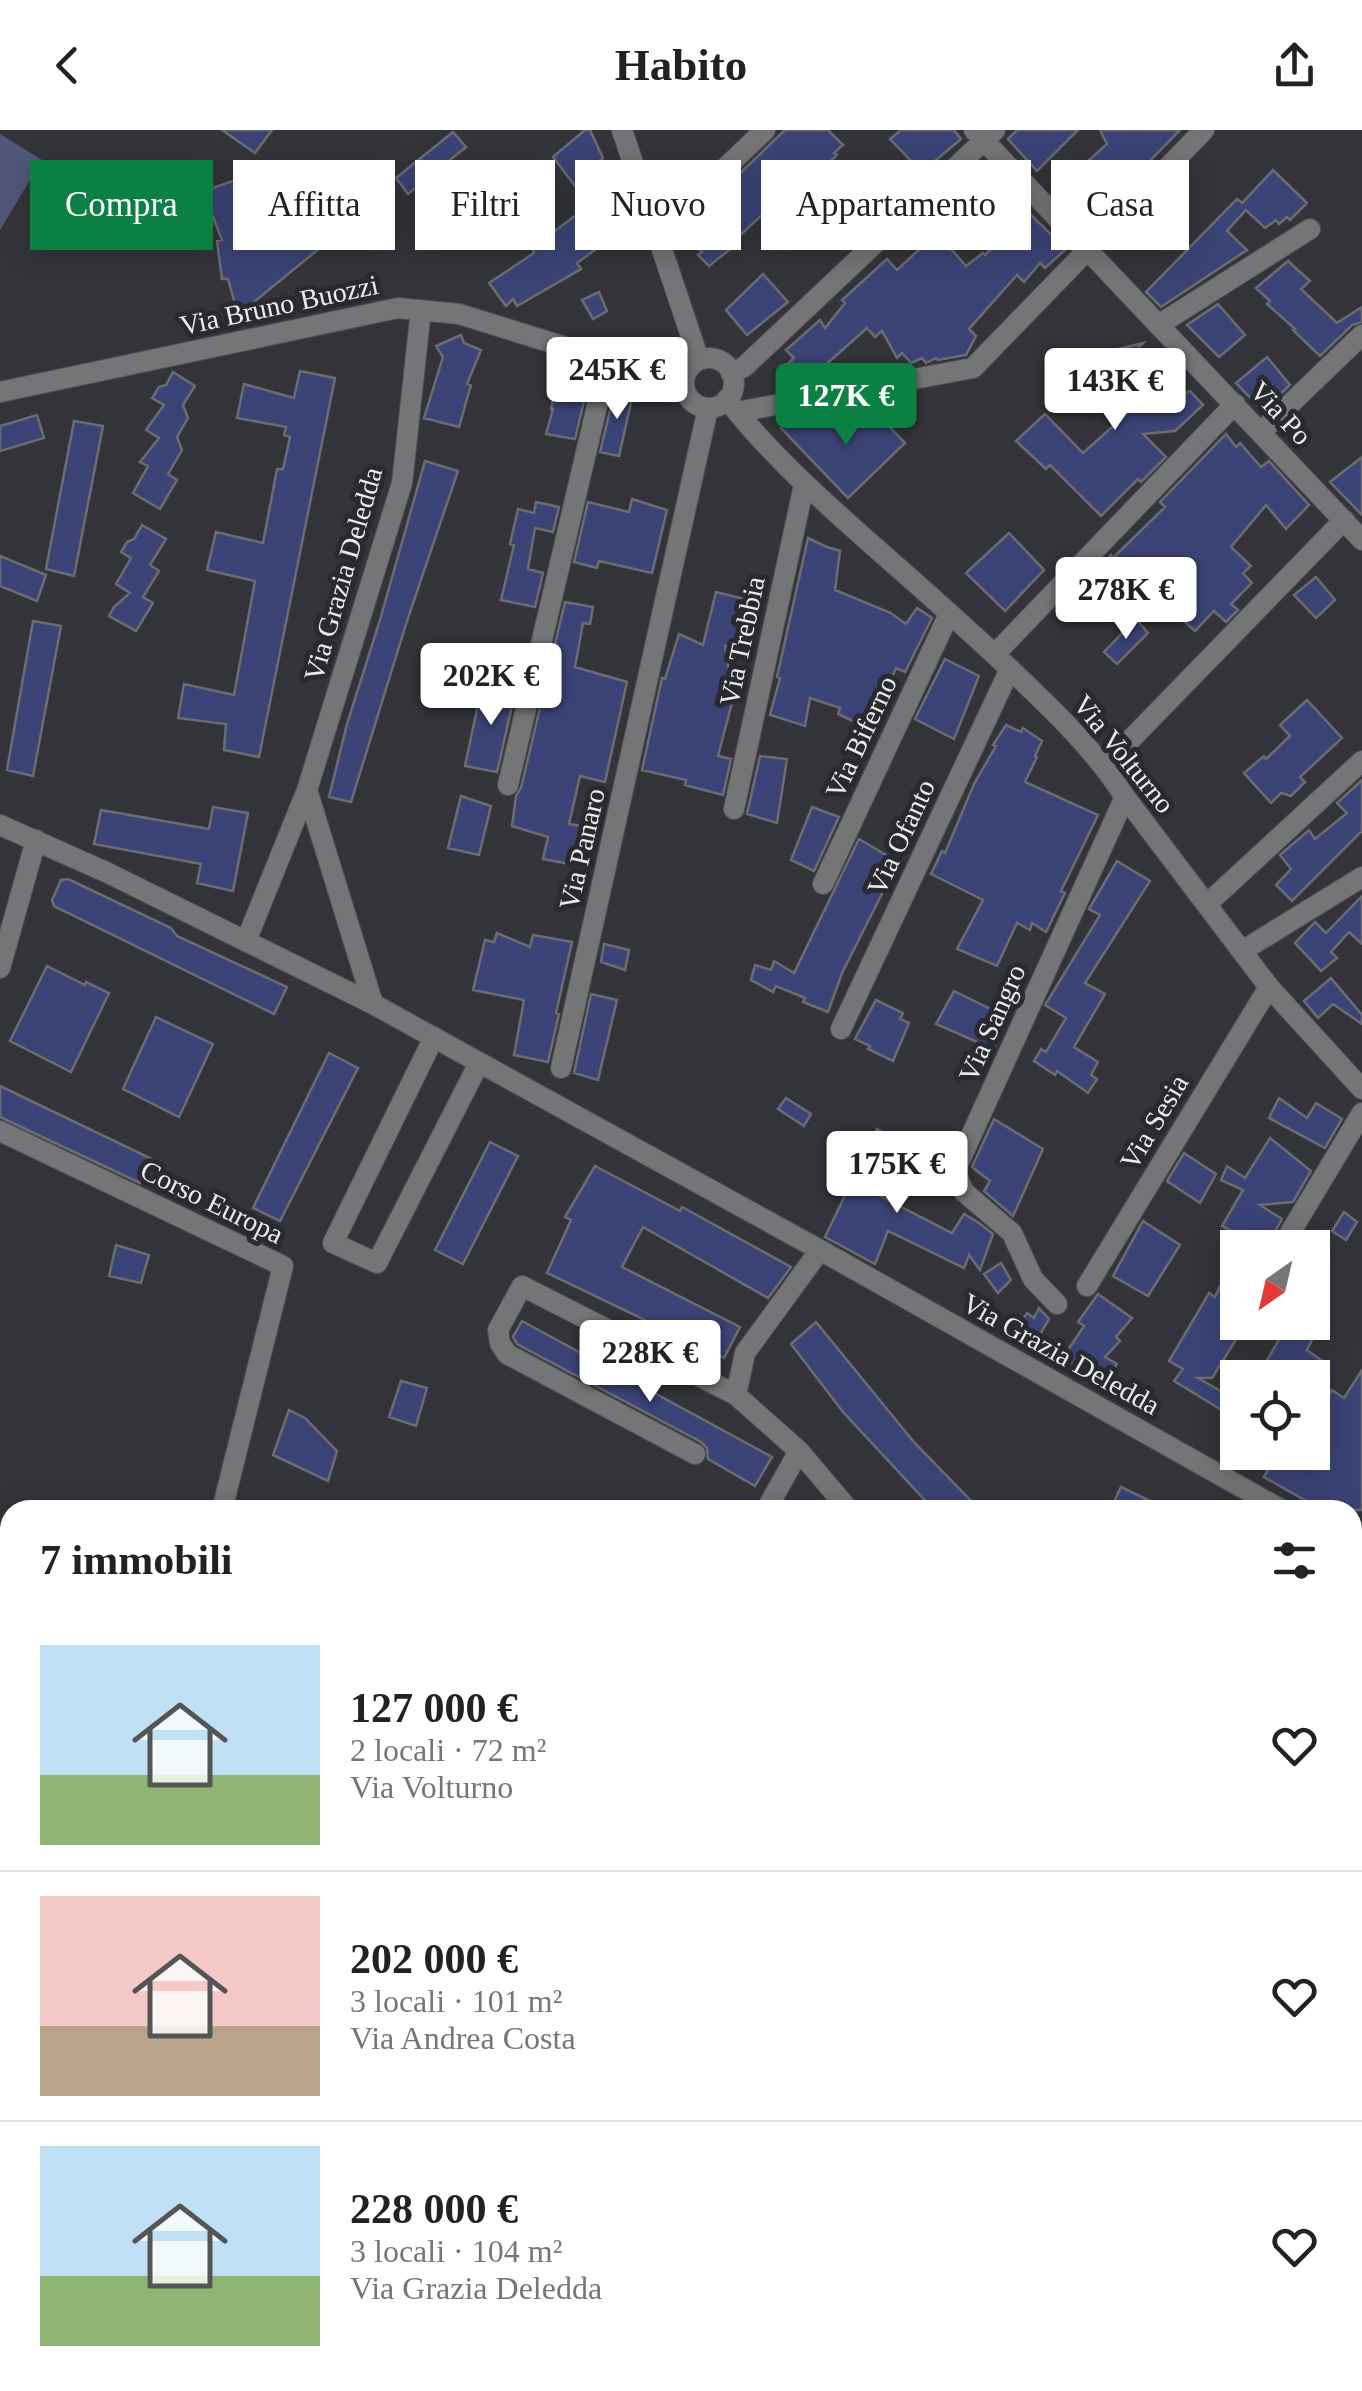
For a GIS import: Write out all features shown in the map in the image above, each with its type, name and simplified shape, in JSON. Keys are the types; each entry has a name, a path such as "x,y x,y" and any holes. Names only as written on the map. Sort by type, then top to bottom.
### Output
{"street":[{"path":"622,130 632,160"},
{"path":"734,160 765,130"},
{"path":"1175,160 1204,130"},
{"path":"731,373 744,367 985,134"},
{"name":"Via Po","path":"985,134 1051,208"},
{"path":"1160,324 1310,229"},
{"path":"661,250 699,360"},
{"path":"724,406 733,386 731,373 714,359 692,364 684,386 692,401 724,406 973,368 1087,250"},
{"name":"Via Po","path":"1089,250 1362,540"},
{"name":"Via Bruno Buozzi","path":"0,392 398,308 459,314 662,377 684,378"},
{"name":"Via Grazia Deledda","path":"246,941 307,790 402,483 421,310"},
{"path":"1261,432 1362,335"},
{"path":"508,786 608,359"},
{"name":"Via Ofanto","path":"841,1029 1002,662 1235,404"},
{"name":"Via Volturno","path":"724,406 804,485 1059,715 1105,766 1268,986 1362,1089"},
{"name":"Via Panaro","path":"561,1068 724,406"},
{"name":"Via Trebbia","path":"734,809 804,485"},
{"path":"1105,766 1344,520"},
{"name":"Via Biferno","path":"822,884 949,614"},
{"path":"1207,904 1362,761"},
{"path":"307,790 373,1004"},
{"name":"Via Sangro","path":"1057,1304 1034,1278 1012,1232 964,1192 955,1171 1125,797"},
{"name":"Via Grazia Deledda","path":"0,825 106,872 373,1004 820,1250 1260,1500"},
{"path":"0,968 36,840"},
{"path":"1242,952 1362,877"},
{"name":"Via Sesia","path":"1088,1286 1268,986"},
{"path":"434,1038 333,1243 377,1264 480,1063"},
{"path":"1292,1230 1362,1113"},
{"name":"Corso Europa","path":"0,1132 283,1266 224,1500"},
{"path":"736,1395 745,1353 820,1250"},
{"path":"696,1454 507,1354 498,1330 522,1286 736,1395 799,1451 841,1500"},
{"path":"776,1500 799,1451"}],"shaded area":[{"path":"0,134 42,160 30,160 30,180 0,230"}],"building":[{"path":"222,130 272,130 255,153"},
{"path":"590,130 603,158 575,160 575,186 553,157"},
{"path":"785,130 828,130 843,145 832,160 761,160 761,216 741,234 741,172"},
{"path":"901,130 954,130 961,139 936,160 910,160 890,139"},
{"path":"1017,130 1078,130 1037,171 1008,139"},
{"path":"1100,130 1180,130 1151,160 1089,160 1107,144"},
{"path":"453,132 466,147 450,160 418,160"},
{"path":"415,163 415,188 408,194 396,178"},
{"path":"1273,170 1307,203 1290,220 1287,217 1279,224 1276,220 1265,228 1246,210 1227,231 1247,250 1161,307 1146,292 1237,199 1242,203"},
{"path":"233,181 233,250 318,250 238,315 228,279 222,279 217,241 222,240 213,217 213,188"},
{"path":"1031,215 1051,234 1051,250 1065,250 1045,268 1040,263 1024,282 1017,275 969,329 976,336 966,355 926,363 922,358 911,363 902,353 897,358 882,331 875,337 867,328 812,377 804,369 788,383 779,372 794,358 786,350 820,320 825,328 845,303 842,300 887,259 897,270 919,250 952,250 966,266 990,250 1031,250"},
{"path":"575,216 575,250 595,250 577,263 581,269 517,306 513,299 506,306 489,283 534,253 533,250 555,250 555,231"},
{"path":"729,250 709,266 698,255"},
{"path":"1288,261 1310,281 1301,289 1337,323 1362,307 1362,322 1352,325 1320,356 1256,288"},
{"path":"763,274 788,302 747,335 726,310"},
{"path":"599,292 607,311 593,319 582,300"},
{"path":"1218,304 1245,335 1219,357 1187,325"},
{"path":"461,335 464,343 481,350 467,384 471,385 459,427 424,418 443,357 436,346"},
{"path":"1143,343 1127,359 1153,385 1166,372 1203,405 1175,431 1143,434 1166,457 1101,516 1050,465 1046,469 1016,441 1045,414 1083,453 1129,412 1099,383 1103,379 1091,366 1106,352"},
{"path":"1267,357 1290,385 1263,411 1236,383"},
{"path":"300,371 335,378 259,757 224,750 226,724 178,718 184,684 234,695 255,581 207,570 216,532 263,543 277,469 283,469 290,437 284,435 286,427 237,418 244,384 294,398"},
{"path":"173,372 195,386 183,405 188,418 177,437 182,450 168,474 177,480 160,509 133,493 148,466 140,462 159,438 146,430 164,405 152,398"},
{"path":"556,384 586,393 575,439 546,434"},
{"path":"616,386 633,394 619,456 600,452"},
{"path":"856,412 867,424 877,414 905,443 848,498 781,428 797,415 806,425 814,413 839,429"},
{"path":"37,415 44,438 0,451 0,426"},
{"path":"74,421 103,426 74,576 46,569"},
{"path":"1226,434 1236,447 1240,443 1261,467 1269,461 1309,505 1286,529 1266,505 1231,547 1251,566 1243,573 1252,583 1231,604 1238,610 1226,622 1214,611 1195,631 1144,586 1121,612 1088,579 1165,507 1160,502"},
{"path":"1362,457 1362,515 1330,482"},
{"path":"425,461 458,471 351,802 329,797 347,724"},
{"path":"632,499 667,510 652,573 599,561 597,568 574,562 588,502 629,512"},
{"path":"536,502 559,507 553,532 535,528 528,569 543,573 535,607 501,600 518,509 534,513"},
{"path":"142,525 166,539 150,565 159,571 143,597 153,603 136,631 109,616 130,593 116,584 131,558 121,552"},
{"path":"1009,533 1044,570 1005,611 966,573"},
{"path":"808,538 840,551 835,590 891,613 906,624 917,608 932,618 905,672 896,668 870,729 838,714 840,708 810,698 805,726 770,715"},
{"path":"0,556 46,575 37,601 0,586"},
{"path":"1316,577 1335,600 1316,618 1294,595"},
{"path":"716,592 749,600 742,616 738,649 725,646 735,691 718,756 731,759 723,795 685,785 686,780 642,770 662,678 665,679 679,634 703,645"},
{"path":"565,602 593,607 590,624 583,623 575,667 627,682 605,782 580,776 569,824 582,826 570,864 543,859 548,837 512,826 516,796"},
{"path":"1136,619 1148,633 1117,664 1104,652"},
{"path":"33,621 61,626 33,776 7,770"},
{"path":"945,659 979,676 954,739 915,719"},
{"path":"502,676 518,680 497,772 465,766 480,695 497,699"},
{"path":"1307,700 1342,738 1300,777 1305,782 1291,796 1281,793 1271,803 1244,773 1290,736 1280,725"},
{"path":"1006,725 1021,732 1023,728 1042,741 1025,782 1098,815 1046,932 1032,923 1030,930 1017,923 997,966 957,949 983,900 931,874 942,851 945,853 974,784"},
{"path":"760,756 787,759 777,823 747,814"},
{"path":"1362,780 1362,831 1292,901 1276,885 1291,869 1280,855 1309,830 1315,839 1347,813 1337,803"},
{"path":"461,796 491,806 479,855 448,848"},
{"path":"213,807 248,813 233,891 197,883 201,864 94,844 101,810 209,829"},
{"path":"812,807 839,817 814,871 791,860"},
{"path":"859,839 898,862 842,973 828,1012 803,1002 805,998 776,986 773,992 751,980 755,965 771,970 774,961 794,973"},
{"path":"1117,861 1150,881 1085,983 1105,994 1074,1047 1098,1062 1091,1075 1097,1079 1088,1093 1057,1071 1055,1075 1034,1061 1041,1049 1046,1052 1066,1018 1045,1005 1100,915 1089,909"},
{"path":"68,879 287,987 274,1014 54,906 52,900 61,880"},
{"path":"1362,896 1362,944 1349,932 1331,952 1337,958 1321,971 1295,943 1315,922 1326,933"},
{"path":"497,933 530,947 533,935 572,942 548,1062 514,1055 524,1000 473,990 485,940 494,942"},
{"path":"604,944 629,950 625,970 601,962"},
{"path":"47,966 109,993 71,1072 10,1041"},
{"path":"1331,978 1362,1015 1362,1024 1333,1004 1318,1018 1304,1001"},
{"path":"954,991 1007,1017 993,1049 936,1024"},
{"path":"591,994 617,1000 598,1080 574,1073"},
{"path":"876,1000 903,1013 900,1019 909,1023 893,1061 855,1039"},
{"path":"156,1017 213,1044 179,1117 123,1089"},
{"path":"329,1053 358,1068 280,1221 253,1208"},
{"path":"0,1086 152,1159 140,1183 0,1117"},
{"path":"786,1098 811,1114 804,1126 778,1109"},
{"path":"1279,1098 1307,1118 1316,1103 1342,1119 1325,1148 1269,1118"},
{"path":"994,1119 1043,1149 1013,1216 984,1191 990,1181 972,1167"},
{"path":"877,1129 903,1145 880,1196 952,1233 964,1214 979,1223 993,1234 980,1270 969,1255 964,1268 888,1231 875,1264 825,1237"},
{"path":"1270,1138 1311,1171 1293,1202 1260,1205 1282,1219 1276,1230 1230,1230 1222,1226 1243,1190 1221,1180 1227,1166 1245,1178"},
{"path":"490,1142 518,1156 463,1264 435,1250"},
{"path":"1184,1153 1216,1174 1200,1203 1167,1181"},
{"path":"595,1166 680,1211 682,1207 791,1267 768,1298 643,1227 622,1267 740,1327 724,1358 547,1273 571,1220 565,1217"},
{"path":"1344,1212 1357,1222 1346,1240 1332,1231"},
{"path":"1143,1221 1180,1245 1148,1296 1113,1276"},
{"path":"116,1245 149,1255 141,1283 109,1276"},
{"path":"1001,1263 1011,1280 998,1293 984,1274"},
{"path":"1220,1286 1220,1340 1236,1340 1212,1378 1198,1378 1220,1391 1220,1409 1174,1381 1183,1369 1169,1361 1209,1293 1215,1297"},
{"path":"1098,1294 1132,1318 1116,1337 1120,1341 1105,1357 1117,1364 1102,1389 1058,1365 1084,1326 1078,1322"},
{"path":"1039,1308 1049,1319 1030,1352 1011,1339 1027,1313 1034,1318"},
{"path":"522,1321 772,1457 755,1486 708,1459 707,1448 701,1442 517,1344 513,1337"},
{"path":"816,1322 913,1441 970,1500 925,1500 843,1412 791,1344"},
{"path":"1279,1340 1312,1340 1307,1350 1321,1360 1267,1360"},
{"path":"1362,1370 1362,1500 1304,1500 1264,1477 1268,1470 1330,1470 1332,1390 1344,1398"},
{"path":"401,1381 427,1388 416,1426 389,1417"},
{"path":"289,1410 305,1418 337,1451 328,1481 273,1455"},
{"path":"1121,1487 1148,1500 1115,1500"}]}
